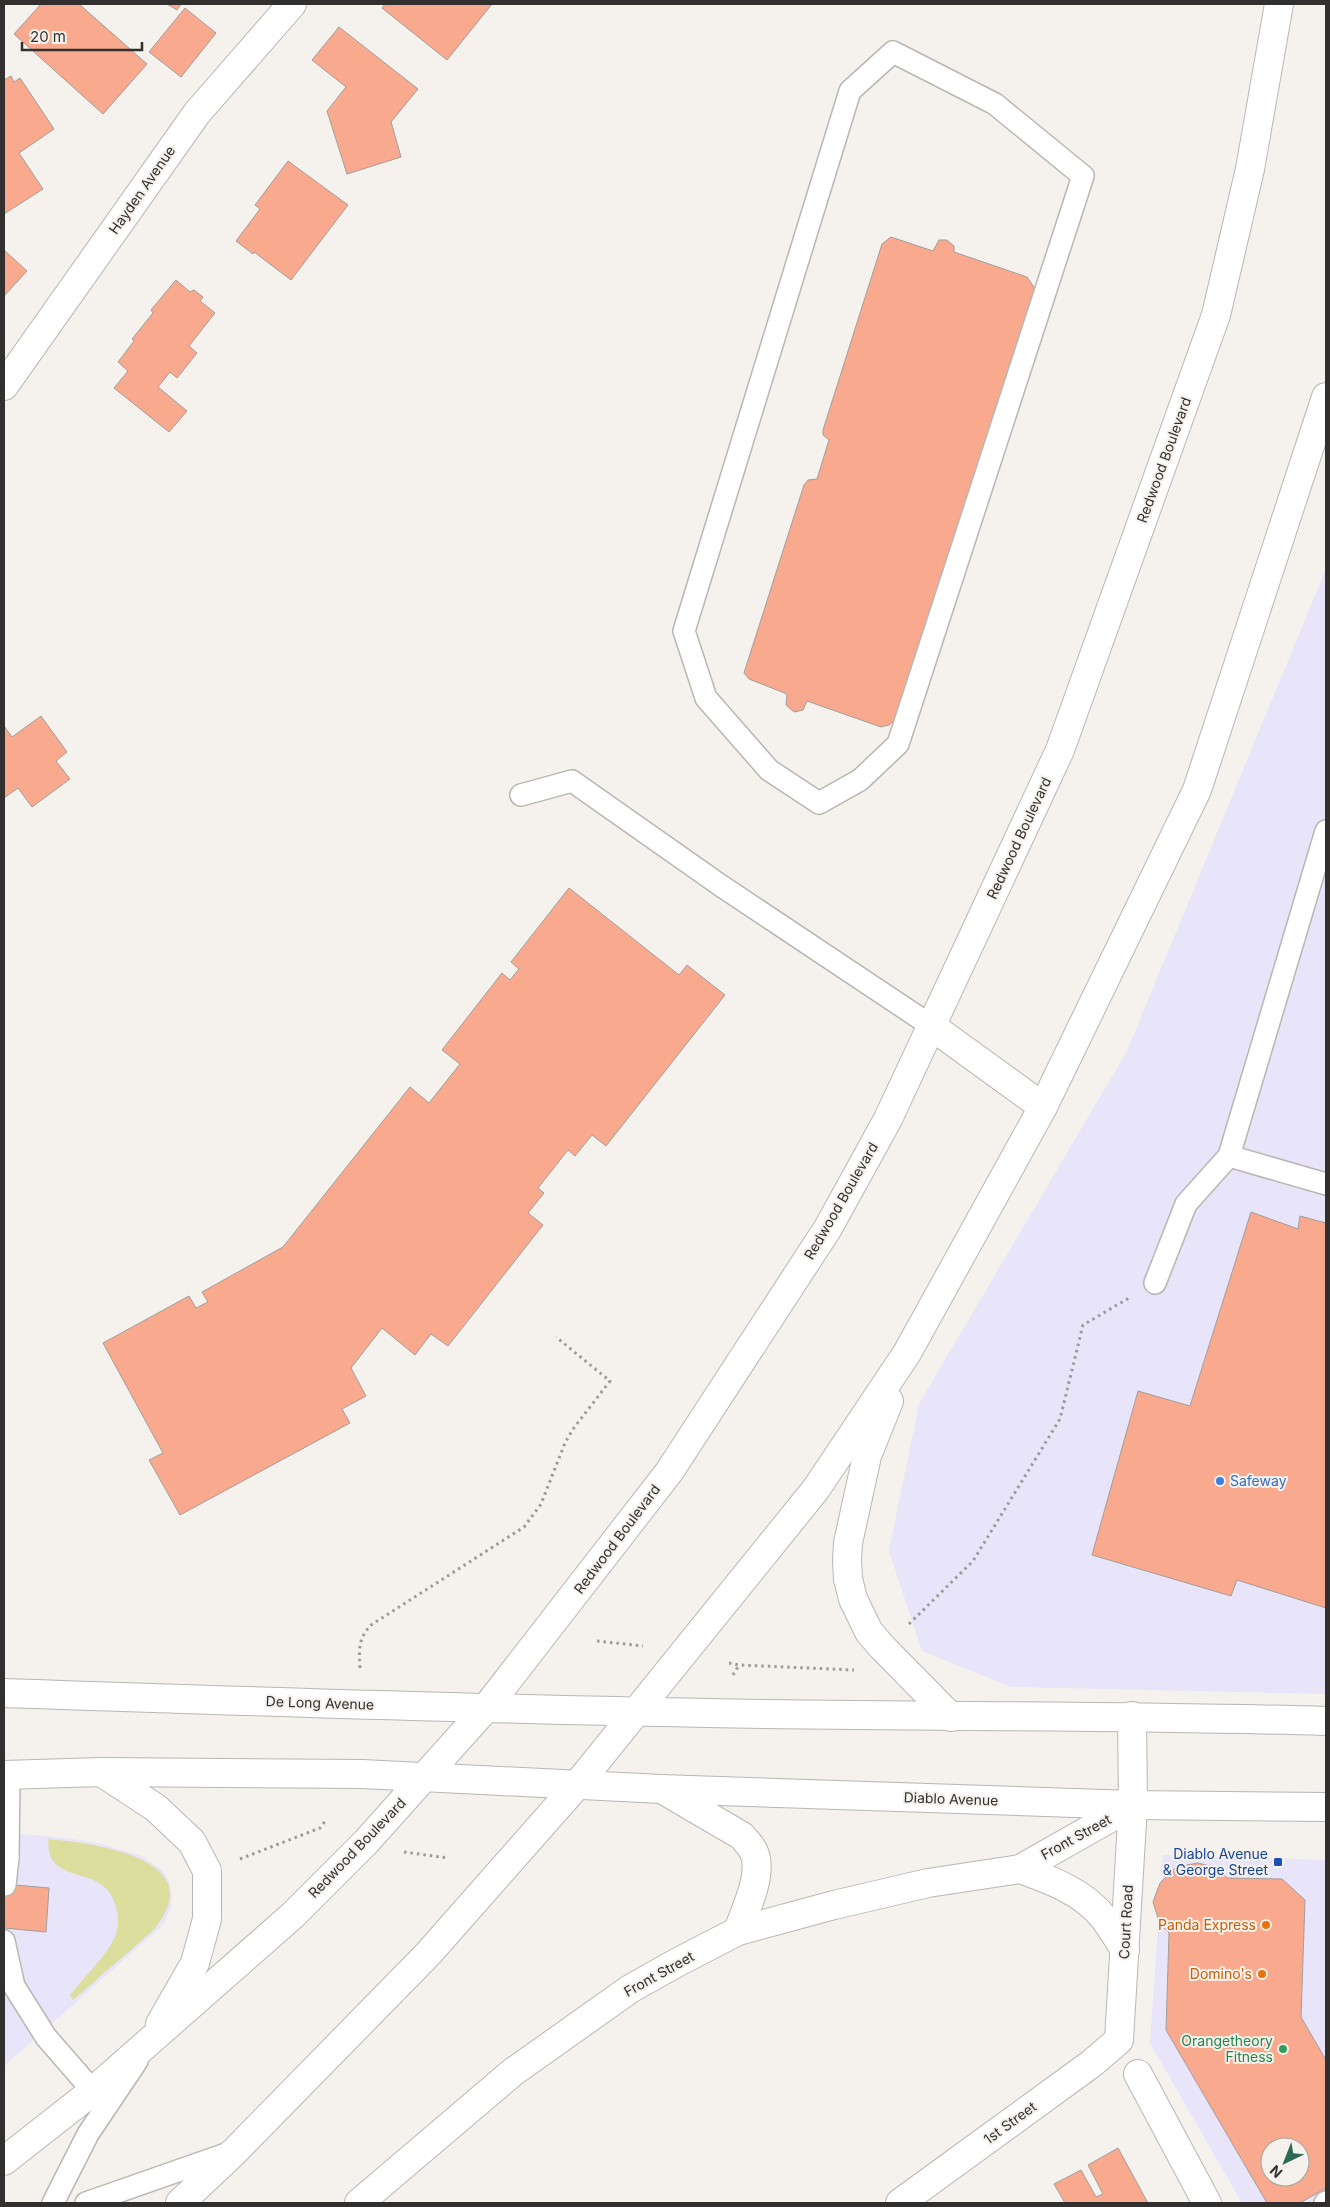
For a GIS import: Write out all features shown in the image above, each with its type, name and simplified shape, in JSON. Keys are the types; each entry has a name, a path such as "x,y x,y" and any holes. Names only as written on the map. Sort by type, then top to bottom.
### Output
{"main road":[{"name":"Hayden Avenue","path":"4,386 197,112 292,4"},
{"name":"Redwood Boulevard","path":"4,2160 93,2091 293,1915 366,1842 486,1708 668,1472 828,1228 888,1119 930,1025 1060,750 1216,315 1250,169 1279,4"},
{"path":"180,2203 235,2151 428,1954 577,1785 816,1489 907,1353 1043,1107 1197,790 1326,397"},
{"path":"930,1025 1043,1107"},
{"path":"907,1353 868,1456 848,1543 846,1560 848,1578 853,1600 869,1632 951,1717"},
{"name":"De Long Avenue","path":"4,1693 636,1712"},
{"path":"636,1712 951,1717 1132,1716 1326,1721"},
{"name":"Court Road","path":"1119,2040 1133,1805 1132,1716"},
{"path":"7,1775 101,1772 362,1774 577,1785"},
{"path":"101,1772 156,1808 192,1842 207,1871 207,1919 194,1963 151,2040"},
{"name":"Diablo Avenue","path":"577,1785 1133,1805 1326,1807"},
{"path":"661,1789 742,1836 751,1847 756,1858 756,1880 738,1931"},
{"name":"Front Street","path":"359,2203 514,2072 630,1989 738,1931 834,1905 928,1883 1020,1869 1133,1805"},
{"name":"Front Street","path":"1020,1869 1050,1880 1082,1897 1103,1917 1125,1950"},
{"name":"1st Street","path":"900,2203 1091,2064 1119,2040"},
{"path":"1138,2074 1207,2203"}],"lane":[{"path":"893,52 995,104 1083,176 898,744 860,780 819,803 770,770 706,698 684,631 850,91 893,52"},
{"path":"521,796 572,781 720,885 930,1025"},
{"path":"1155,1283 1186,1204 1229,1156 1326,832"},
{"path":"1229,1156 1326,1184"},
{"path":"4,1884 7,1775"},
{"path":"5,1950 14,1986 46,2037 93,2091"},
{"path":"53,2203 88,2134 151,2040"},
{"path":"86,2203 235,2151"}],"path":[{"path":"905,1628 973,1561 1060,1419 1083,1325 1155,1283"},
{"path":"360,1668 359,1651 362,1635 371,1625 524,1527 541,1504 565,1443 573,1429 610,1380 556,1337"},
{"path":"597,1642 646,1646"},
{"path":"729,1663 855,1670 859,1666"},
{"path":"733,1675 739,1665"},
{"path":"237,1860 320,1828 326,1820"},
{"path":"320,1828 325,1829"},
{"path":"400,1851 448,1858"}],"shaded area":[{"path":"1326,569 1326,1694 1011,1687 922,1651 889,1551 919,1404 1127,1051"},
{"path":"4,1832 102,1844 142,1856 162,1870 169,1881 172,1895 171,1908 163,1925 4,2066"},
{"path":"1163,1855 1326,1860 1326,2203 1242,2203 1150,2043"}],"green space":[{"path":"48,1839 116,1850 139,1858 157,1869 168,1884 169,1903 156,1927 73,2000 70,1995 111,1945 118,1925 118,1914 111,1895 104,1887 96,1881 69,1872 53,1861 49,1853"}],"building":[{"path":"41,4 79,4 147,64 103,114 14,34"},
{"path":"167,4 181,4 177,10"},
{"path":"385,4 492,4 447,60 382,8"},
{"path":"185,8 216,33 181,77 149,52"},
{"path":"339,27 418,89 391,122 401,157 347,174 327,111 346,87 312,60"},
{"path":"11,76 14,82 20,78 54,129 19,153 43,189 4,214 4,80"},
{"path":"288,161 348,205 291,280 236,241 260,209 255,205"},
{"path":"891,237 933,251 939,240 947,240 954,246 954,252 1027,277 1034,287 1034,293 895,720 889,725 881,727 807,701 803,710 794,712 786,705 787,694 749,679 744,673 804,485 808,480 817,479 829,440 823,435 823,430 882,244"},
{"path":"4,250 27,271 4,296"},
{"path":"176,280 190,292 194,290 203,297 200,301 215,313 189,346 197,353 177,378 170,372 158,387 187,411 169,432 114,388 128,371 118,362 134,341 132,339 153,313 151,310"},
{"path":"41,716 67,752 56,761 70,779 32,807 18,788 4,798 4,726 12,737"},
{"path":"569,888 679,975 687,965 725,995 606,1146 592,1135 575,1156 568,1150 538,1188 544,1193 528,1213 543,1225 448,1346 431,1334 415,1355 382,1328 351,1368 366,1396 342,1409 350,1423 180,1515 149,1460 163,1453 103,1343 189,1296 196,1308 208,1302 202,1292 283,1247 410,1087 429,1103 460,1064 442,1050 502,973 510,980 519,969 511,962"},
{"name":"Safeway","path":"1251,1212 1298,1229 1300,1216 1326,1223 1326,1608 1237,1580 1231,1596 1092,1555 1138,1391 1190,1406"},
{"path":"1198,1863 1218,1868 1227,1878 1282,1879 1305,1900 1301,2017 1326,2060 1326,2188 1300,2203 1267,2203 1166,2030 1169,1933 1160,1924 1153,1902 1160,1883 1176,1867"},
{"path":"4,1884 49,1888 46,1932 4,1928"},
{"path":"1118,2148 1148,2203 1065,2203 1054,2184 1081,2170 1096,2197 1103,2194 1088,2165"}],"place":[{"name":"Safeway","path":"1220,1481"},
{"name":"Diablo Avenue & George Street","path":"1278,1862"},
{"name":"Panda Express","path":"1266,1925"},
{"name":"Domino's","path":"1262,1974"},
{"name":"Orangetheory Fitness","path":"1283,2049"}]}
